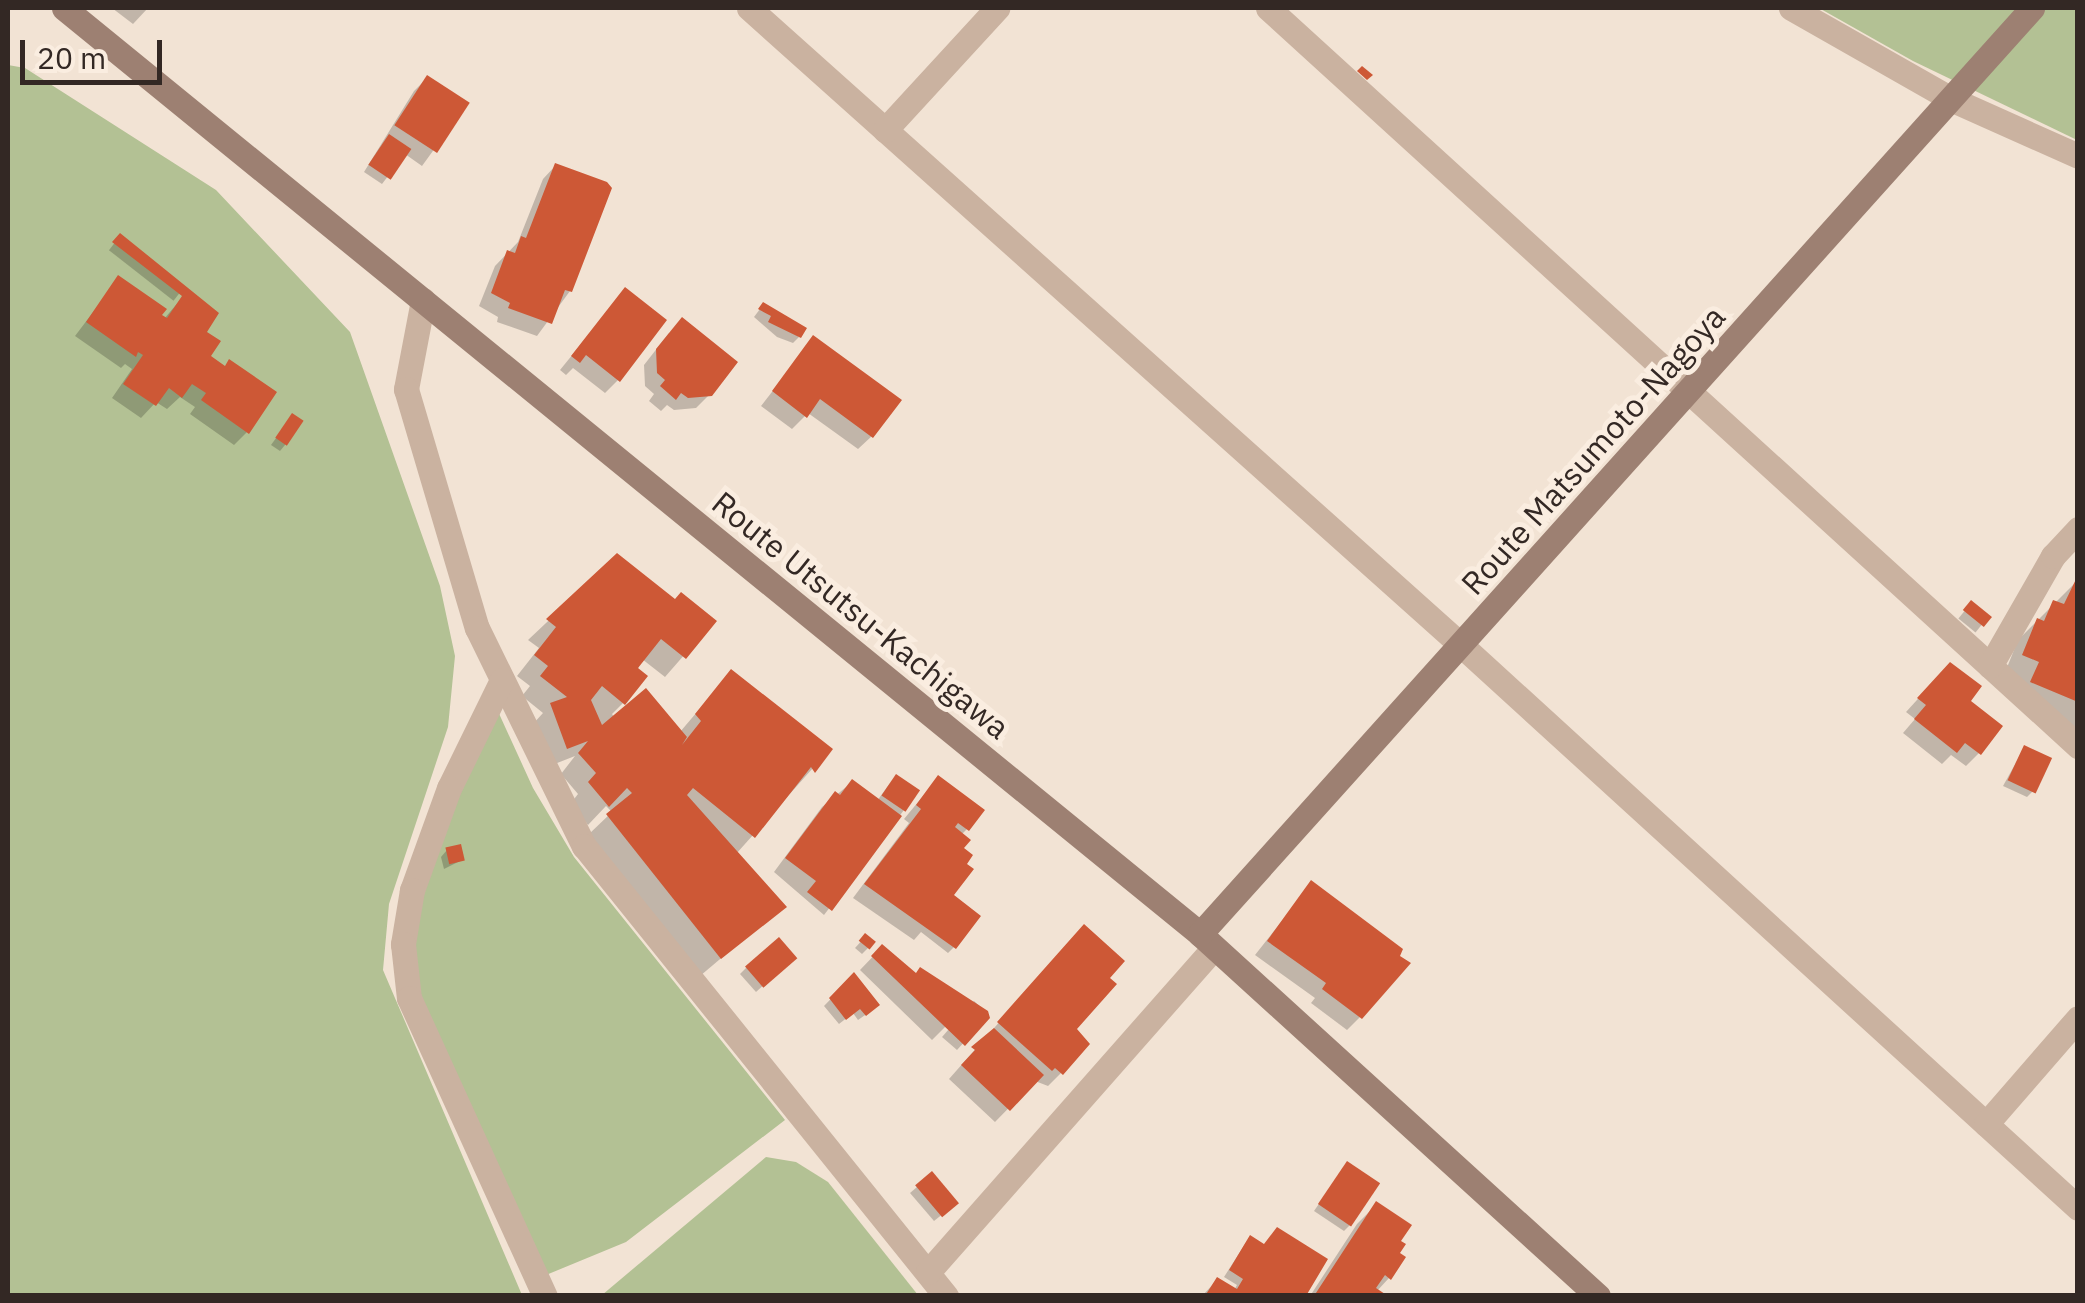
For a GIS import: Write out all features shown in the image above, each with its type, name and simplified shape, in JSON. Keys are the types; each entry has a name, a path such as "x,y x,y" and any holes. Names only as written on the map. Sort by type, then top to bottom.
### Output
{"main road":[{"name":"Route Utsutsu-Kachigawa","path":"64,8 1207,941 1598,1296"},
{"name":"Route Matsumoto-Nagoya","path":"1207,941 1461,645 2032,8"}],"street":[{"path":"749,8 1461,645 2078,1208"},
{"path":"885,130 997,8"},
{"path":"1268,8 2078,746"},
{"path":"1791,8 2078,156"},
{"path":"423,300 406,389 477,628 584,846 946,1296"},
{"path":"1990,666 2053,556 2078,529"},
{"path":"502,680 449,788 412,890 403,944 408,998 545,1296"},
{"path":"928,1272 1207,941"},
{"path":"1986,1124 2078,1018"}],"green space":[{"path":"1819,8 2077,8 2077,140 1913,61"},
{"path":"8,65 25,68 216,190 350,332 440,586 455,656 448,727 389,904 383,970 522,1295 8,1296"},
{"path":"496,707 533,788 574,857 785,1120 626,1242 546,1275 415,994 409,944 418,892"},
{"path":"766,1157 796,1162 828,1182 918,1295 602,1295"}],"building":[{"path":"1362,66 1373,75 1367,80 1357,71"},
{"path":"427,75 470,103 437,153 394,125"},
{"path":"389,134 411,149 391,180 368,165"},
{"path":"555,163 607,182 612,188 572,292 565,290 552,324 508,308 510,303 491,293 507,250 515,253 521,236 526,238"},
{"path":"120,233 219,313 207,332 221,341 211,356 225,366 229,359 277,392 249,434 201,400 206,393 192,384 182,398 169,388 156,406 123,384 143,355 138,352 136,357 86,322 118,275 167,309 162,315 167,318 182,296 112,242"},
{"path":"625,287 667,320 620,382 586,355 580,363 571,356"},
{"path":"763,302 807,328 801,338 768,322 771,316 758,309"},
{"path":"682,317 738,362 712,396 688,398 681,393 676,400 660,386 665,380 657,373 656,349"},
{"path":"813,335 902,400 873,438 820,399 807,418 772,391"},
{"path":"292,413 304,421 287,446 275,438"},
{"path":"617,553 675,599 681,592 717,621 686,659 661,639 638,668 648,676 625,705 602,686 591,700 602,725 646,688 687,737 682,745 701,721 695,714 731,669 833,749 815,773 811,767 755,838 693,788 687,795 787,907 721,959 606,814 632,793 627,788 609,807 588,782 596,773 578,753 588,741 567,749 550,703 567,697 540,676 548,666 534,655 556,627 546,619"},
{"path":"2078,575 2078,702 2030,682 2039,662 2022,655 2037,618 2044,621 2053,600 2064,604"},
{"path":"1971,600 1992,617 1984,627 1963,610"},
{"path":"1950,662 1982,686 1971,701 2003,726 1981,755 1965,743 1957,753 1914,719 1926,705 1917,698"},
{"path":"2024,745 2052,758 2036,793 2008,780"},
{"path":"896,774 920,790 906,812 881,796"},
{"path":"938,775 985,810 969,831 958,823 955,827 971,840 964,848 973,855 967,864 974,869 954,895 981,916 956,949 864,884 921,809 916,805"},
{"path":"852,779 902,816 832,911 807,892 816,881 785,858 835,791 840,795"},
{"path":"461,844 465,861 449,864 445,848"},
{"path":"1311,880 1403,949 1400,956 1411,963 1362,1019 1322,989 1326,983 1267,941"},
{"path":"1084,924 1125,961 1110,978 1117,984 1077,1029 1090,1044 1063,1075 1055,1068 1052,1071 997,1022"},
{"path":"865,933 876,942 870,950 859,941"},
{"path":"779,937 797,958 763,988 745,967"},
{"path":"882,944 916,973 920,967 988,1011 990,1018 965,1046 871,956"},
{"path":"854,972 880,1005 866,1016 860,1009 846,1020 829,998"},
{"path":"994,1028 1044,1075 1010,1111 961,1065 975,1050 971,1047"},
{"path":"1347,1161 1380,1183 1351,1226 1318,1204"},
{"path":"932,1171 959,1203 942,1217 915,1185"},
{"path":"1376,1201 1412,1225 1401,1241 1406,1244 1400,1253 1406,1257 1391,1280 1385,1275 1376,1288 1388,1296 1314,1296"},
{"path":"1277,1227 1328,1259 1306,1296 1205,1296 1217,1277 1237,1289 1243,1279 1229,1270 1250,1235 1264,1244"}]}
